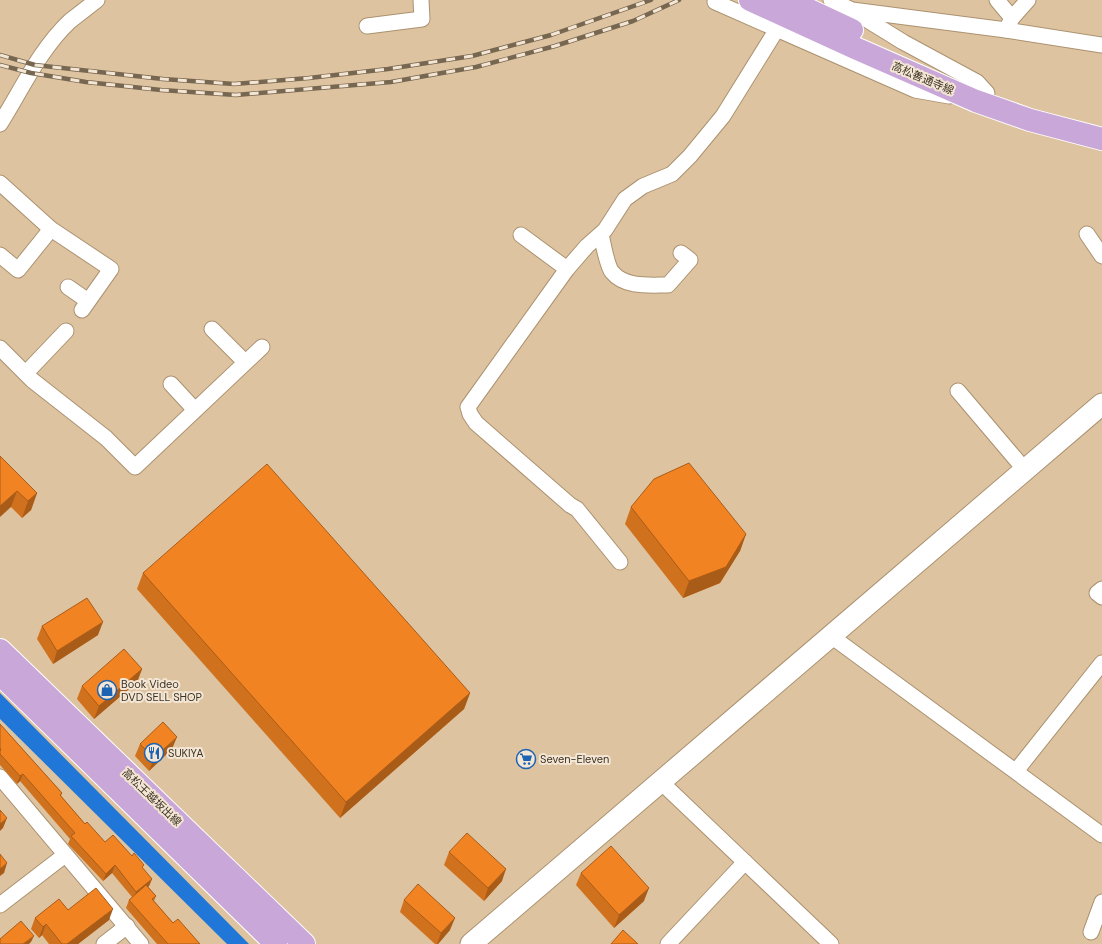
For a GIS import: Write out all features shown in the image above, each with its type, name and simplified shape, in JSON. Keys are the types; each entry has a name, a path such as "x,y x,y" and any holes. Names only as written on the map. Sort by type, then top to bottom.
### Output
{"main road":[{"name":"高松善通寺線","path":"750,0 855,48 982,97 1102,129"},
{"name":"高松善通寺線","path":"788,0 1030,120 1102,138"},
{"name":"高松王越坂出線","path":"0,650 304,944"},
{"name":"高松王越坂出線","path":"0,674 276,944"}],"street":[{"path":"0,124 35,65 55,39 70,22 97,0"},
{"path":"367,26 422,19 421,0"},
{"path":"718,0 715,2 915,90 982,97 977,82 903,42 852,10 831,0"},
{"path":"996,0 1009,24"},
{"path":"1009,24 1028,0"},
{"path":"852,10 1009,24 1102,45"},
{"path":"620,562 576,509 476,423 470,414 468,407 567,269 601,234 625,199 643,186 672,174 690,156 723,116 777,29"},
{"path":"0,183 51,229 111,269 85,306 68,287"},
{"path":"0,255 18,270 51,229"},
{"path":"520,234 567,269"},
{"path":"601,234 612,272 621,279 634,285 668,285 690,260 682,253"},
{"path":"1087,234 1102,256"},
{"path":"212,329 245,362"},
{"path":"26,373 66,331"},
{"path":"0,348 32,380 106,438 135,467 262,347"},
{"path":"171,384 195,410"},
{"path":"958,391 1025,470"},
{"path":"471,944 1102,404"},
{"path":"1102,589 1097,593 1102,597"},
{"path":"831,636 1102,835"},
{"path":"1016,771 1099,672"},
{"path":"0,777 142,944"},
{"path":"661,782 831,944"},
{"path":"0,905 65,855"},
{"path":"668,944 745,862"},
{"path":"1091,932 1102,902"},
{"path":"104,944 127,926"}],"water":[{"path":"0,693 249,944 227,944 0,719"}],"building":[{"path":"0,456 37,493 28,501 17,491 0,506"},
{"path":"689,463 746,534 726,567 689,581 631,507 654,479"},
{"path":"267,464 470,693 346,802 143,573"},
{"path":"87,598 103,622 57,651 42,626"},
{"path":"124,649 142,669 99,706 82,686"},
{"path":"163,722 177,737 154,758 140,744"},
{"path":"0,724 62,793 60,795 85,824 87,822 105,842 113,835 132,856 134,853 144,865 142,867 152,879 136,892 115,865 106,874 71,836 75,833 23,774 20,776 0,754"},
{"path":"0,810 7,818 0,824"},
{"path":"467,833 506,869 488,888 449,852"},
{"path":"611,846 649,888 619,915 581,873"},
{"path":"0,854 7,863 0,869"},
{"path":"418,884 455,918 441,933 404,900"},
{"path":"146,885 156,896 152,899 173,923 178,919 200,944 168,944 129,900"},
{"path":"96,888 113,909 67,944 62,944 46,924 43,927 35,918 59,899 68,910"},
{"path":"21,921 34,936 23,944 0,944 0,939"},
{"path":"623,930 638,944 611,944"}],"railway":[{"path":"0,55 35,65 163,79 234,84 309,78 388,69 472,56 551,35 651,0"},
{"path":"0,65 31,73 86,82 161,90 236,95 391,82 476,67 555,46 633,21 679,0"}],"place":[{"name":"Book Video DVD SELL SHOP","path":"107,690"},
{"name":"SUKIYA","path":"154,753"},
{"name":"Seven-Eleven","path":"526,759"}]}
